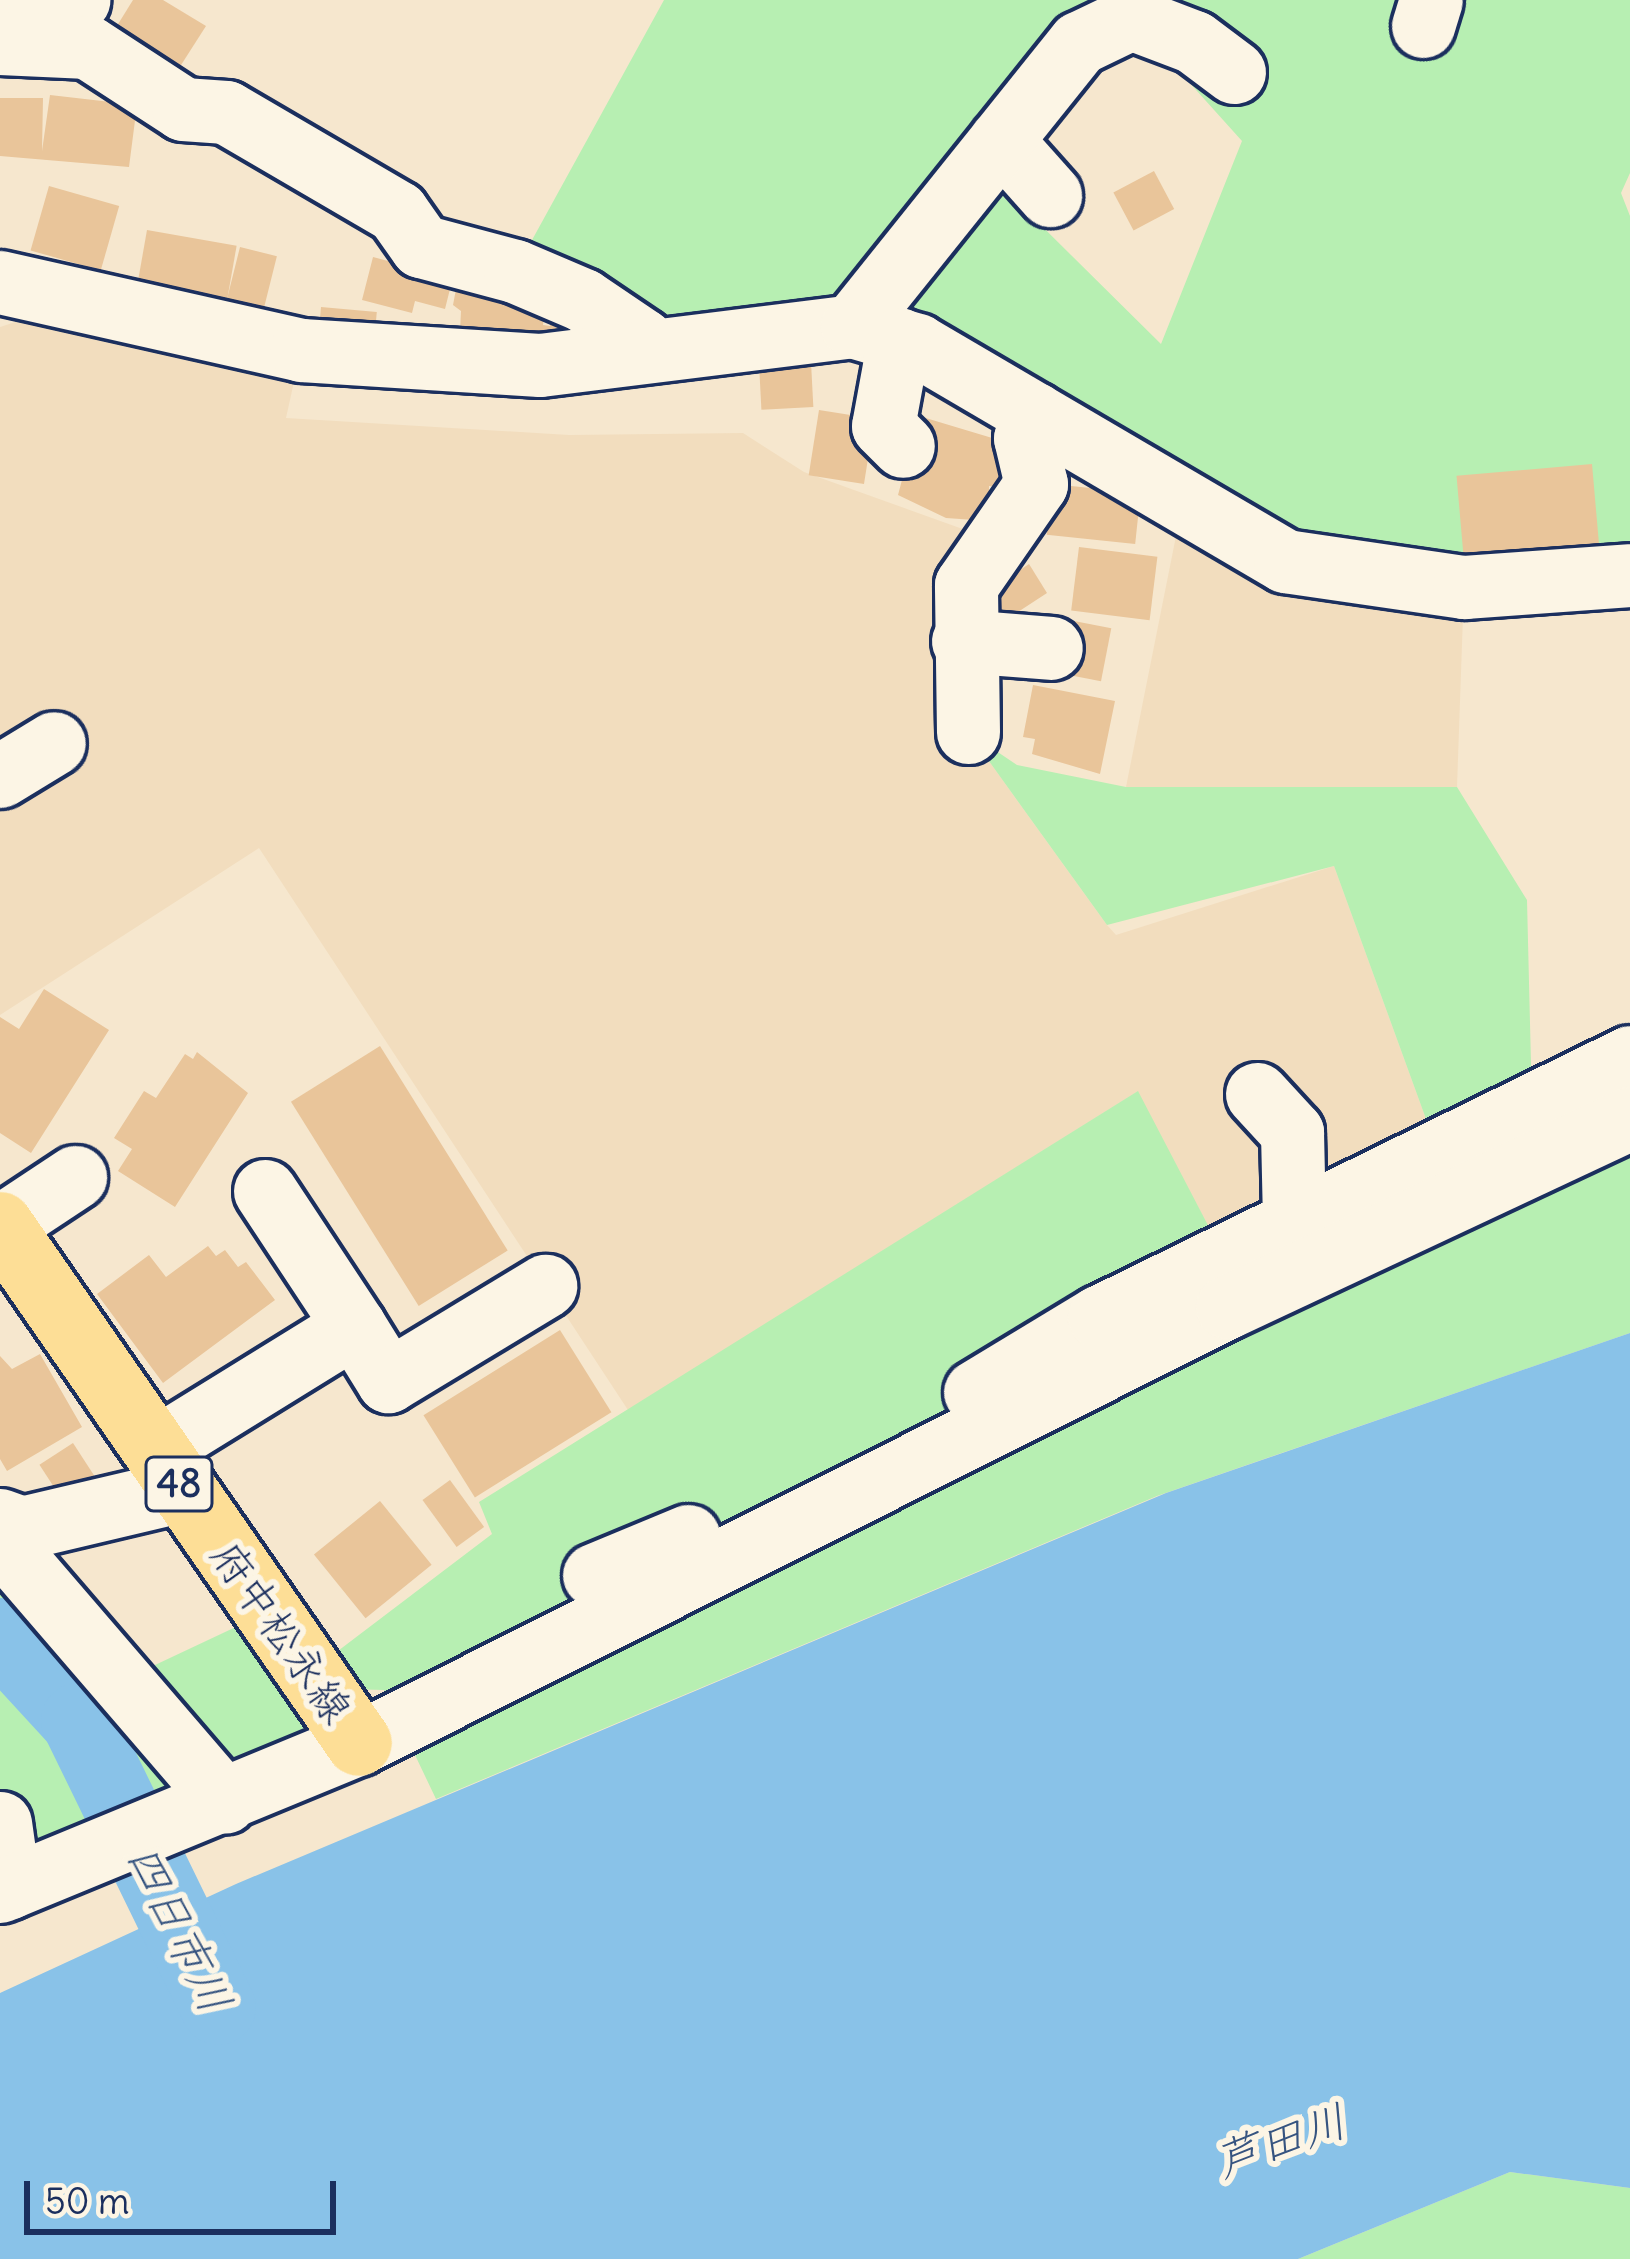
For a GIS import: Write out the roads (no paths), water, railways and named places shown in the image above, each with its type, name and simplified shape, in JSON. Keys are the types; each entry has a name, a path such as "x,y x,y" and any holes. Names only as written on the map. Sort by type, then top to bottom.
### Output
{"main road":[{"name":"府中松永線","path":"0,1225 359,1743"}],"street":[{"path":"0,20 85,11"},
{"path":"0,32 85,11"},
{"path":"859,346 1001,140 1079,43 1131,18 1194,42 1234,72"},
{"path":"0,43 88,47 183,109 226,112 397,212 421,246 515,271 583,300 642,340 645,351"},
{"path":"1001,140 1050,196"},
{"path":"0,282 301,350 540,364 645,351 859,346 1035,414 1285,561 1464,587 1630,575"},
{"path":"859,346 883,426 903,446"},
{"path":"968,732 963,641 966,585 1036,484 1025,438 1035,414"},
{"path":"963,641 1051,648"},
{"path":"0,776 54,743"},
{"path":"594,1575 913,1448 1099,1317 1630,1057"},
{"path":"1257,1094 1292,1132 1294,1222"},
{"path":"0,1823 5,1889 214,1808 359,1743 913,1448 1630,1118"},
{"path":"0,1225 75,1177"},
{"path":"266,1190 388,1381 545,1286"},
{"path":"0,1520 22,1528 169,1470 354,1326"},
{"path":"0,1540 214,1808"}],"water":[{"name":"芦田川","path":"1630,1333 1630,2188 1510,2172 1298,2259 0,2259 0,1993 236,1884 1166,1493"}],"waterway":[{"name":"四日市川","path":"0,1635 78,1720 218,2007"}]}
